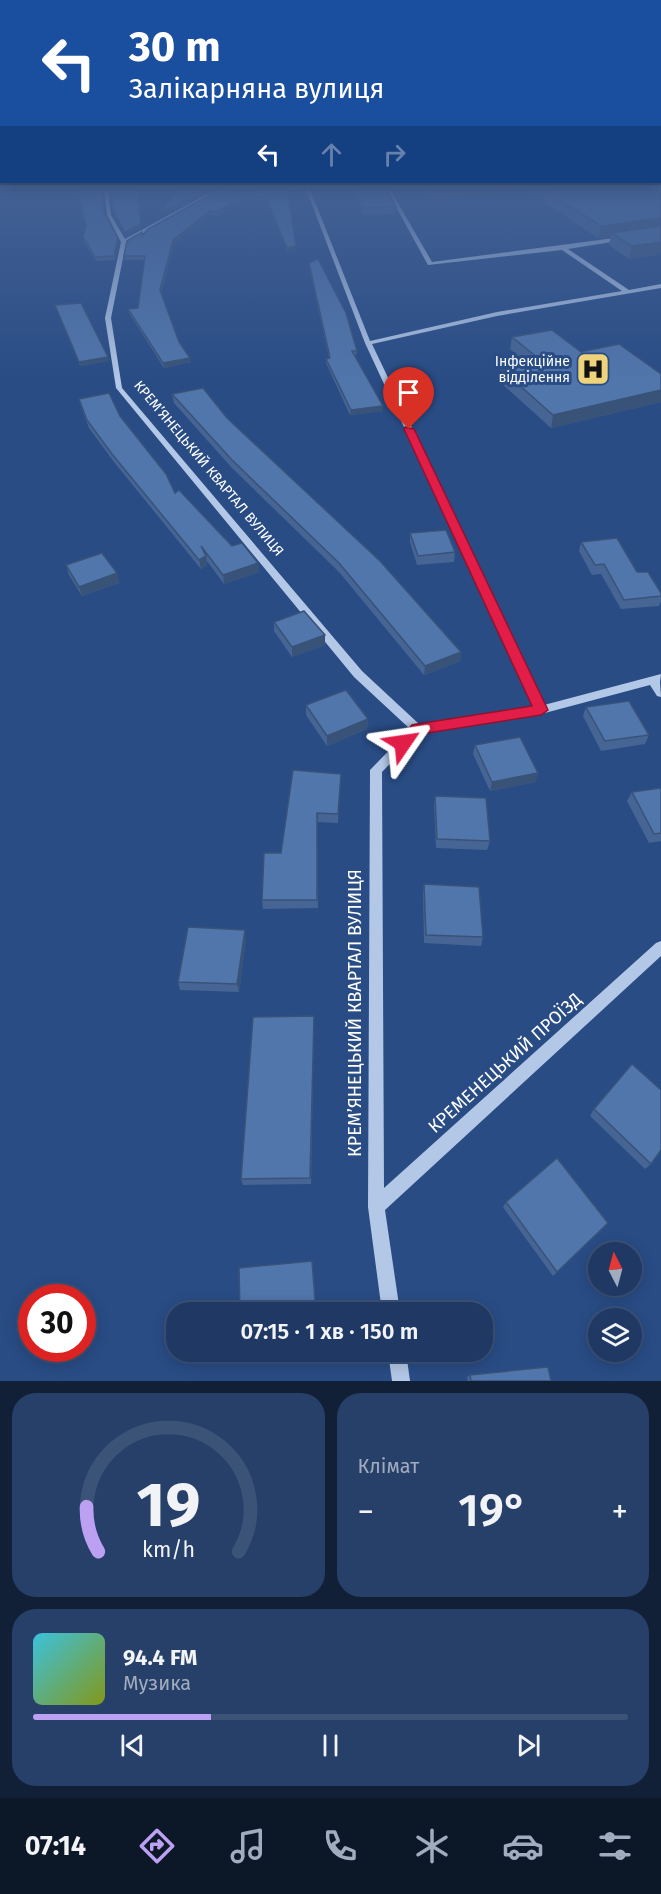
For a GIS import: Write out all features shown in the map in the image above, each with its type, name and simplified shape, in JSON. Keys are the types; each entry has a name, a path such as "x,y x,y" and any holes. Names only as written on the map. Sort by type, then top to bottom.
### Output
{"street":[{"name":"КРЕМ’ЯНЕЦЬКИЙ КВАРТАЛ ВУЛИЦЯ","path":"122,253 108,318 119,388 358,674 417,729 376,770 376,1207 390,1302"},
{"path":"333,253 368,343 541,710"},
{"path":"424,253 430,264 518,253"},
{"path":"571,253 628,292"},
{"path":"368,343 497,314 661,286"},
{"path":"417,729 541,710 657,679 661,693"},
{"name":"КРЕМЕНЕЦЬКИЙ ПРОЇЗД","path":"376,1207 661,947"},
{"path":"398,1362 401,1381"}],"building":[{"path":"93,253 115,253 114,256 95,257"},
{"path":"125,253 170,253 160,290 179,342 190,358 163,363 128,309 138,308 145,256 124,256"},
{"path":"318,259 346,313 357,351 352,351 383,406 351,410 326,359 330,358 309,263"},
{"path":"81,303 108,357 79,362 55,305"},
{"path":"552,330 581,352 619,344 661,374 661,390 553,415 502,370 543,362 512,337"},
{"path":"203,388 227,418 380,561 461,652 425,666 339,563 232,460 172,394"},
{"path":"109,393 120,416 166,474 175,493 179,490 232,546 242,543 258,563 223,575 201,546 206,556 199,560 87,420 79,399"},
{"path":"446,530 455,552 418,556 410,533"},
{"path":"617,538 637,572 648,572 661,596 624,600 604,564 595,565 581,542"},
{"path":"102,553 117,573 79,587 66,565"},
{"path":"304,611 325,635 292,647 274,622"},
{"path":"346,690 368,719 327,736 306,705"},
{"path":"629,701 649,735 605,741 586,707"},
{"path":"520,737 538,773 492,782 475,745"},
{"path":"293,770 341,774 338,814 317,813 317,900 262,900 264,853 281,853"},
{"path":"661,788 661,833 654,834 632,792"},
{"path":"435,796 486,798 490,841 437,839"},
{"path":"424,884 479,887 483,937 426,935"},
{"path":"188,927 245,930 237,984 178,982"},
{"path":"314,1016 310,1178 241,1179 253,1017"},
{"path":"632,1064 661,1090 661,1150 651,1164 594,1109"},
{"path":"557,1158 608,1223 557,1272 506,1202"},
{"path":"312,1261 315,1302 240,1302 239,1268"},
{"path":"548,1367 551,1381 471,1381 470,1375"}],"place":[{"name":"Інфекційне відділення","path":"593,369"}],"route":[{"path":"403,743 417,729 541,710 409,429"}]}
